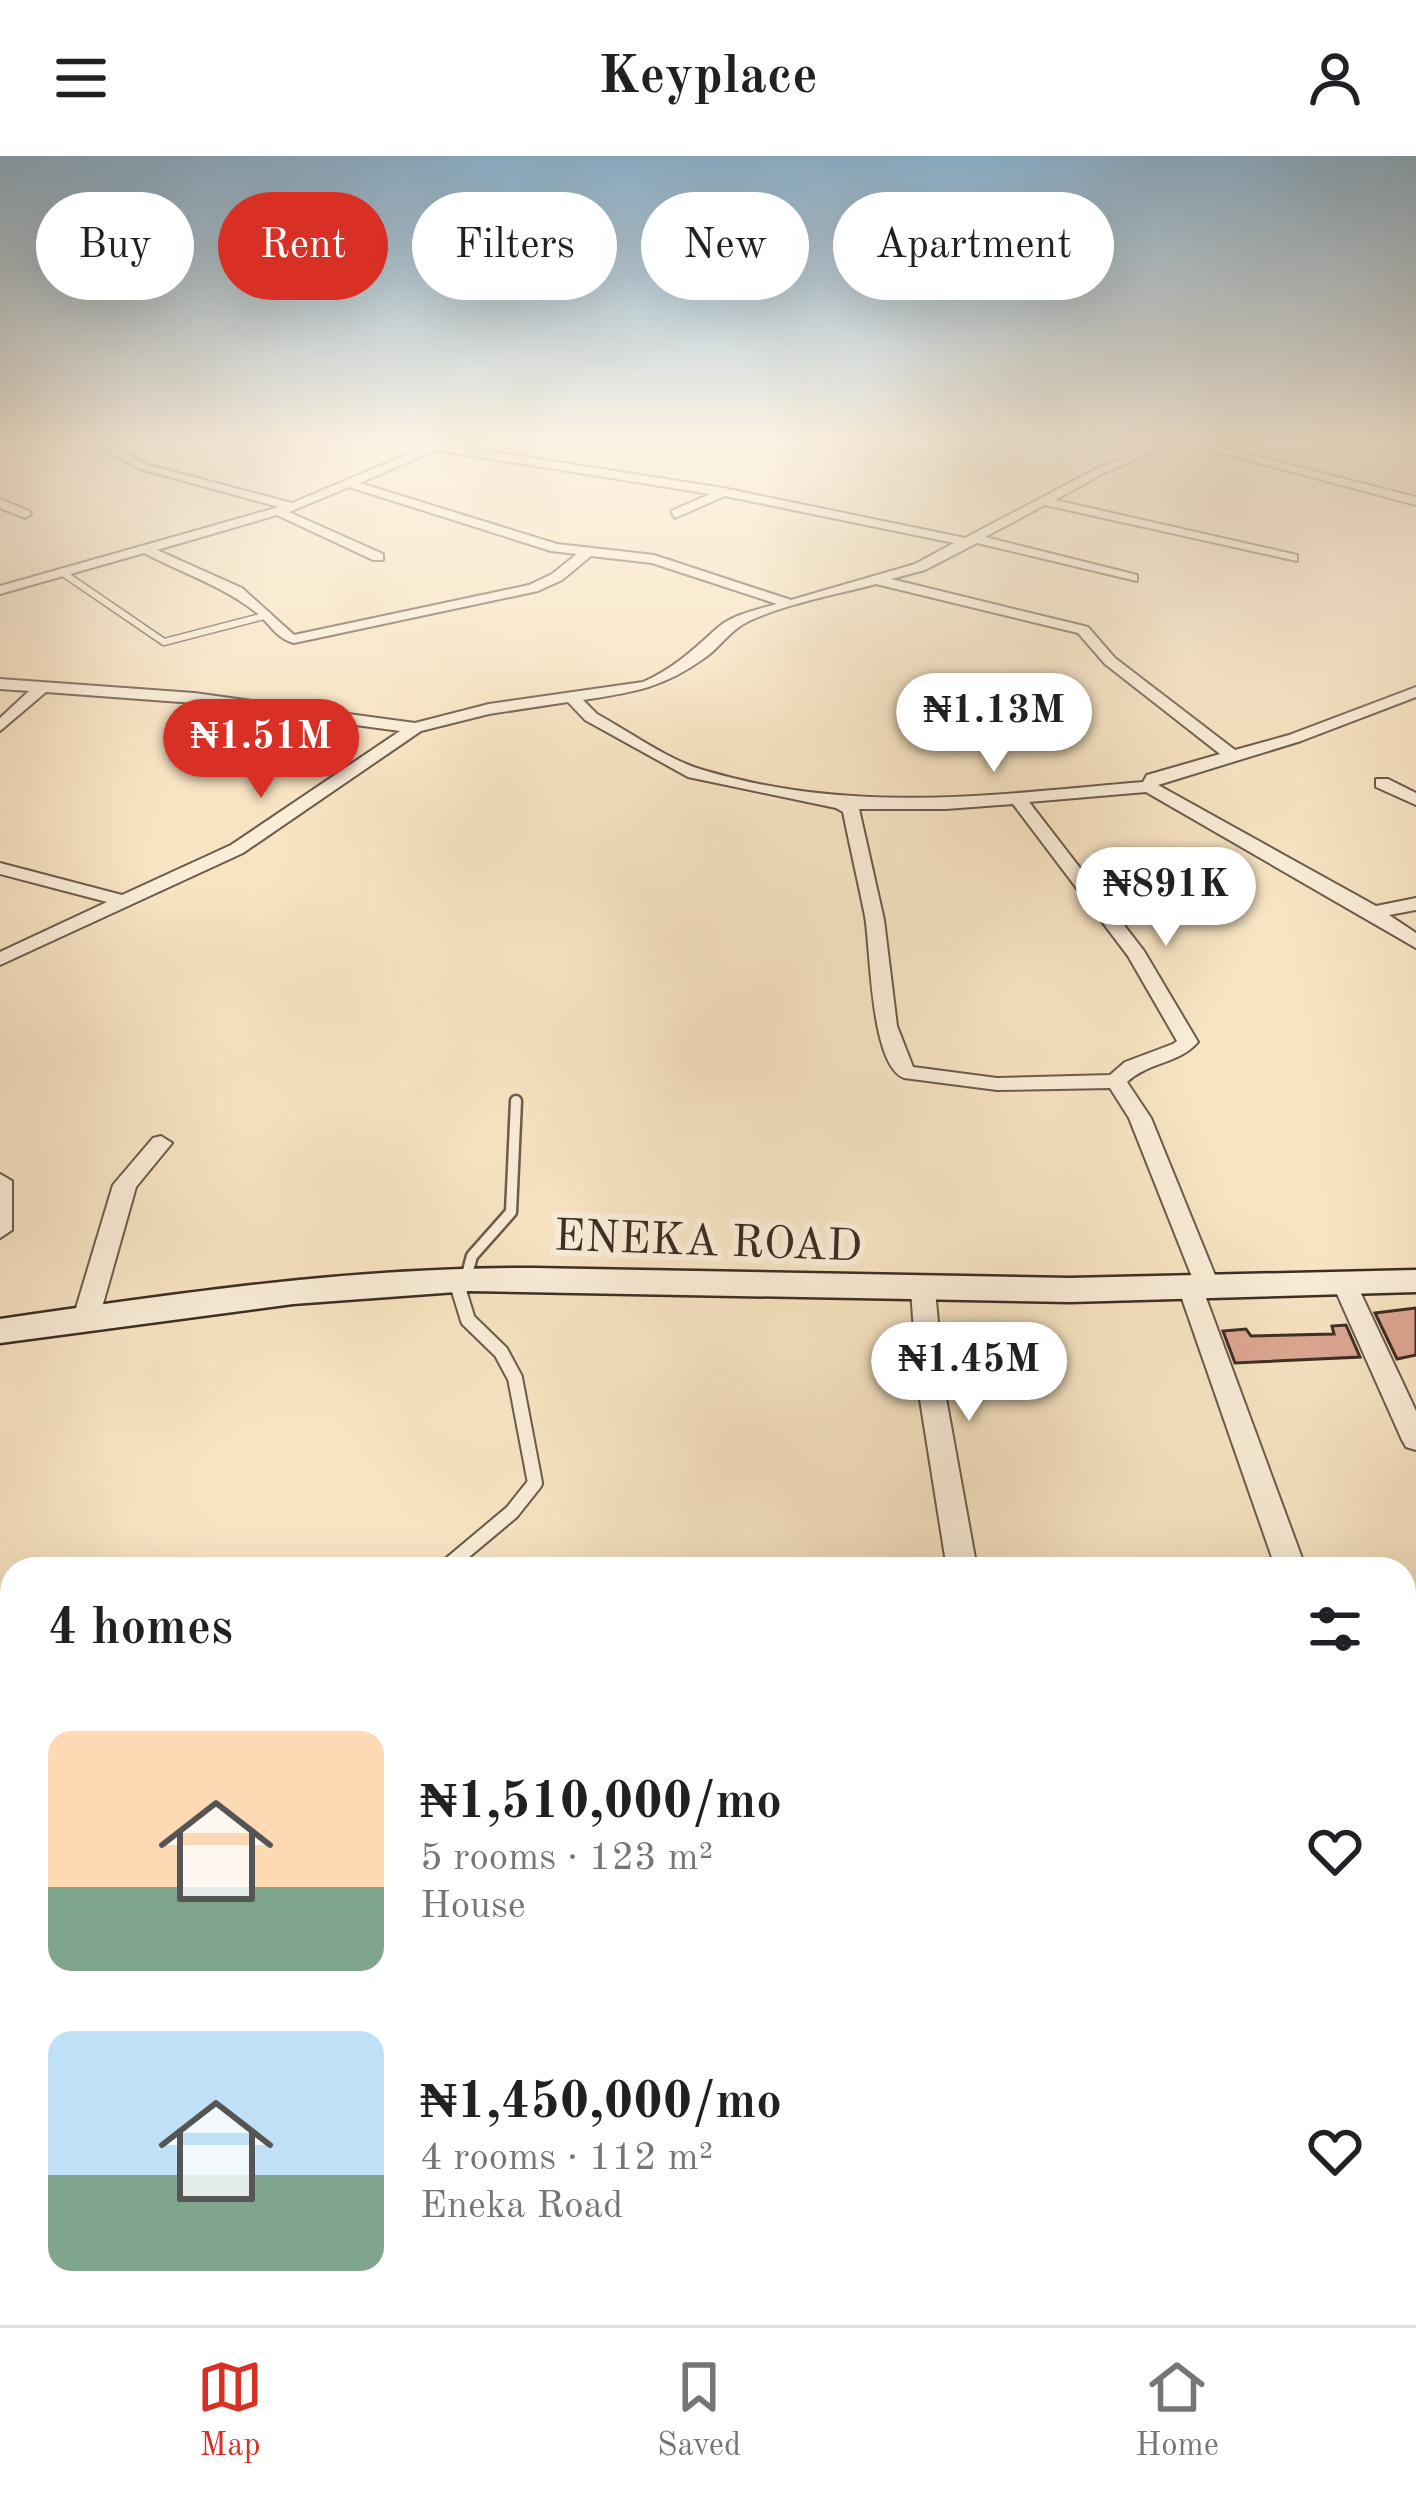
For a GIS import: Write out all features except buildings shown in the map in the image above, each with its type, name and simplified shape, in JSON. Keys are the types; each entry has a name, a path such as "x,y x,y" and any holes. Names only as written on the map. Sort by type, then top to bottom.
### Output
{"main road":[{"name":"ENEKA ROAD","path":"0,1330 461,1281 579,1278 711,1287 923,1290 1200,1290 1416,1281"}],"street":[{"path":"0,590 173,543"},
{"path":"351,543 378,557"},
{"path":"541,543 654,559 788,603"},
{"path":"0,959 238,849 415,728 489,709 646,686 671,675 708,648 720,632 788,603 879,580 969,543"},
{"path":"983,543 1132,578"},
{"path":"1227,543 1292,558"},
{"path":"148,551 211,577 268,615 286,638 311,637 533,588 557,577 590,551"},
{"path":"879,580 1083,630 1110,661 1234,757"},
{"path":"0,684 194,698 415,728"},
{"path":"0,726 40,688"},
{"path":"1149,787 1153,779 1234,757 1416,692"},
{"path":"572,697 591,717 694,773 842,804 1019,800 1149,787 1373,912 1416,941"},
{"path":"1382,784 1416,800"},
{"path":"842,804 850,810 856,832 875,920 887,1026 904,1072 997,1084 1116,1081 1134,1062 1181,1050 1187,1042 1137,955 1019,800"},
{"path":"0,868 123,901"},
{"path":"1373,912 1416,904"},
{"path":"1116,1081 1140,1118 1287,1557"},
{"path":"86,1318 125,1185 161,1143"},
{"path":"0,1181 0,1230"},
{"path":"1346,1285 1416,1440"},
{"path":"923,1290 931,1387 960,1557"}],"lane":[{"path":"63,573 164,642 268,615"},
{"path":"458,1557 512,1512 535,1484 525,1419 509,1364 495,1341 474,1329 463,1312 461,1281 473,1249 505,1223 511,1211 516,1101"}]}
